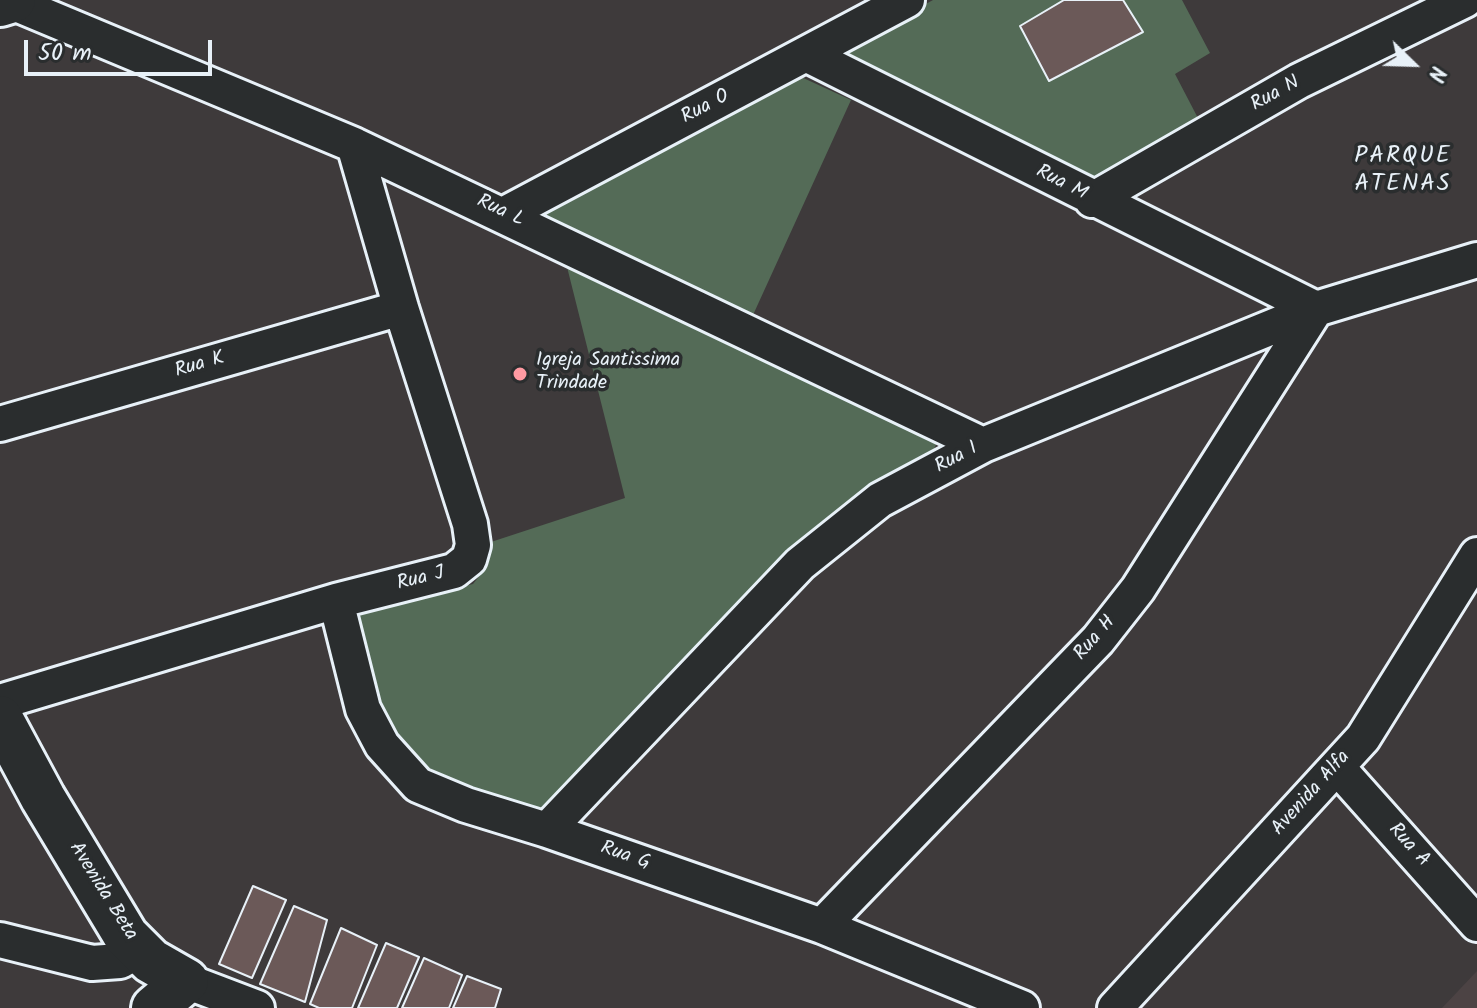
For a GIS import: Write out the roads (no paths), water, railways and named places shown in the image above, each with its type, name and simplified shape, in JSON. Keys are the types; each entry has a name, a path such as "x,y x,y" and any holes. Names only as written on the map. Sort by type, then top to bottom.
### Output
{"main road":[{"name":"Avenida Beta","path":"0,718 126,936 170,995"}],"street":[{"name":"Rua O","path":"505,214 907,0"},
{"name":"Rua N","path":"1092,200 1299,81 1465,0"},
{"name":"Rua L","path":"7,1 354,145 505,214 983,445"},
{"name":"Rua M","path":"808,55 1092,200 1316,309"},
{"name":"Rua J","path":"0,702 336,601 454,571 469,559 473,545 470,524 401,308 354,145"},
{"name":"Rua I","path":"547,830 800,564 838,530 880,500 983,445 1316,309 1477,260"},
{"name":"Rua K","path":"0,424 401,308"},
{"name":"Rua H","path":"822,926 1098,640 1138,589 1316,309"},
{"name":"Avenida Alfa","path":"1115,1008 1363,738 1477,555"},
{"name":"Rua G","path":"336,601 363,709 398,767 418,785 466,805 822,926 1022,1008"},
{"name":"Rua A","path":"1338,768 1477,924"},
{"path":"0,940 92,963 120,961 139,950"},
{"name":"Avenida Beta","path":"170,995 257,1008"}],"place":[{"name":"Igreja Santissima Trindade","path":"520,374"}],"district":[{"name":"PARQUE ATENAS","path":"1403,172"}]}
